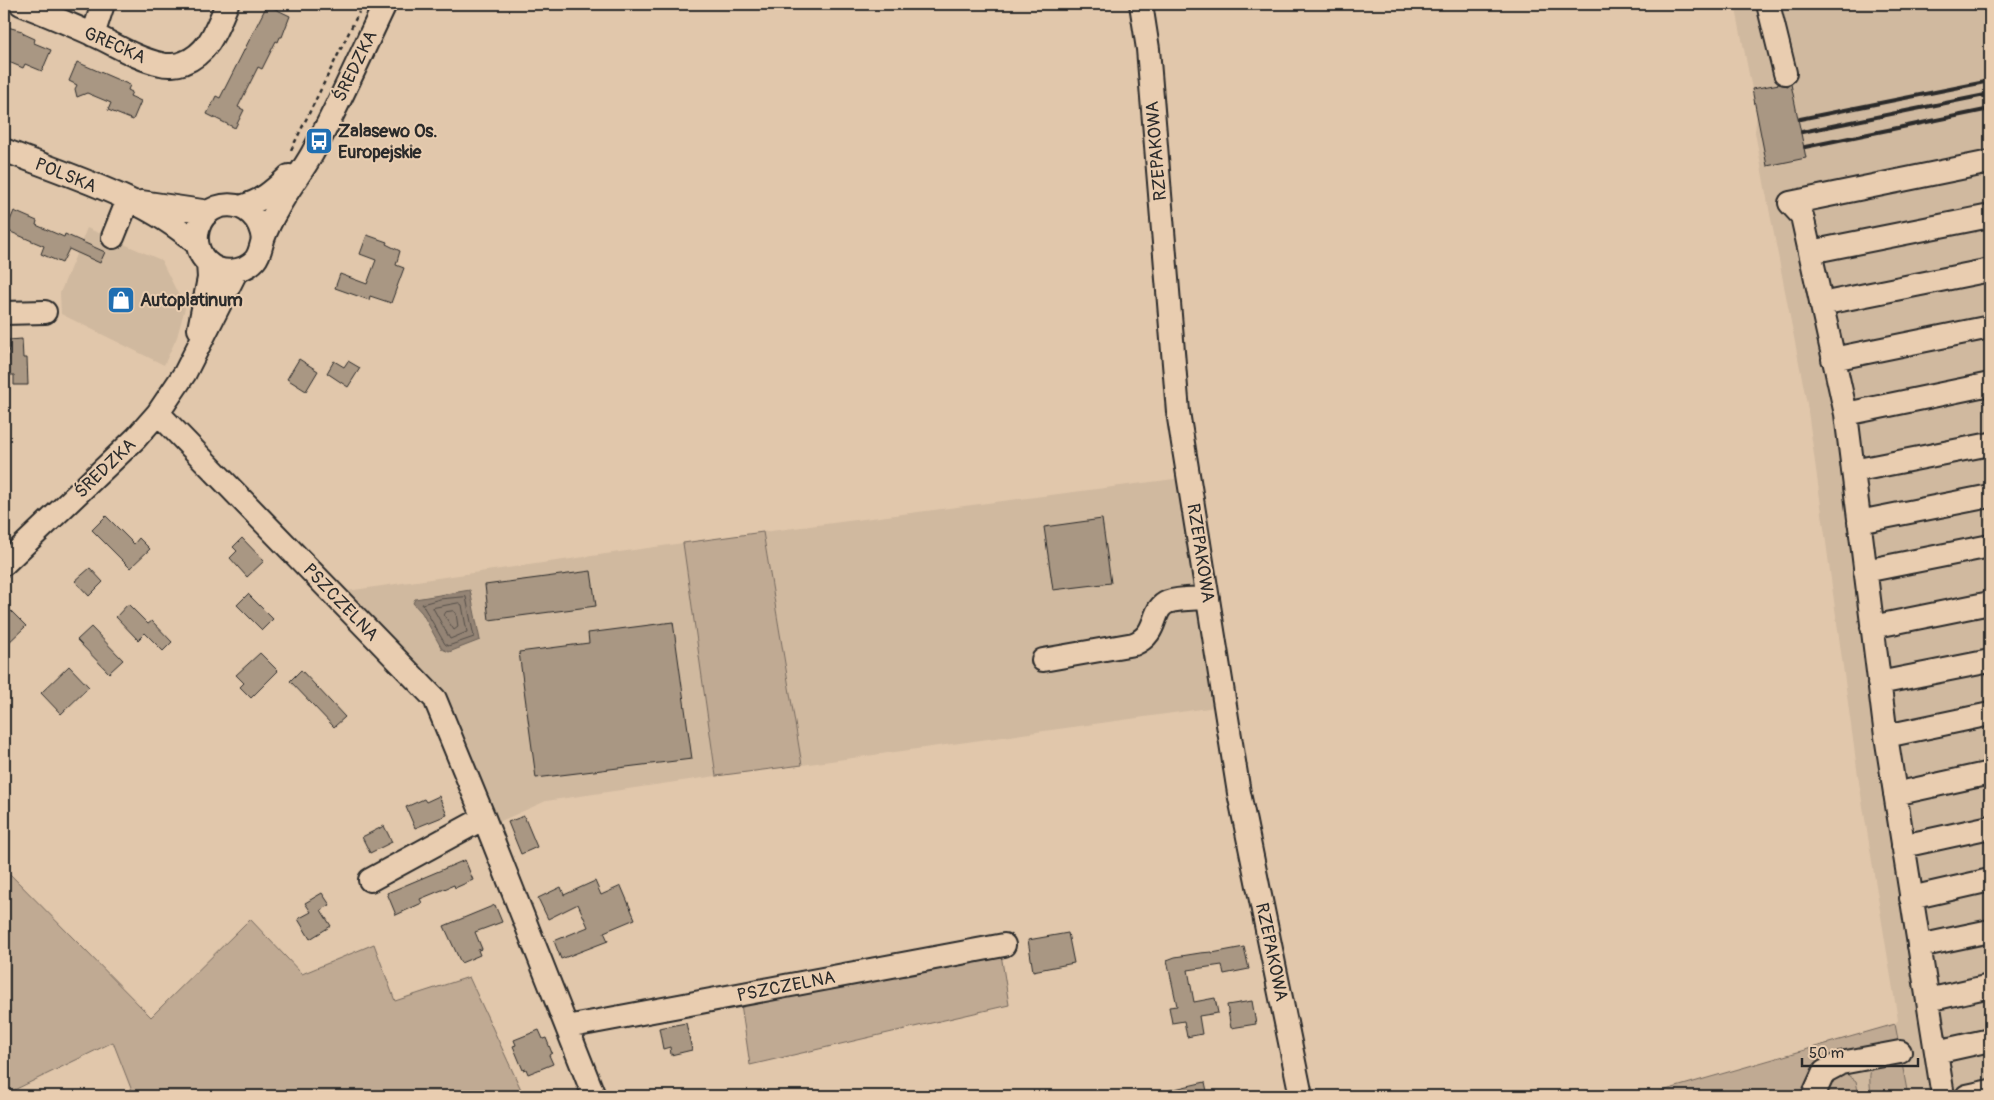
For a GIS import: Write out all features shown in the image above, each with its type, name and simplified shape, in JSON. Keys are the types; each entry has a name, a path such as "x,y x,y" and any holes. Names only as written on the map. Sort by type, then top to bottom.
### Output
{"street":[{"name":"GRECKA","path":"21,4 136,56 162,64 183,63 196,56 206,47 213,38 227,4"},
{"path":"93,35 103,4"},
{"name":"ŚREDZKA","path":"263,240 280,205 301,153 386,4"},
{"name":"RZEPAKOWA","path":"1141,4 1148,49 1178,412 1239,793 1302,1096"},
{"path":"1768,4 1785,73"},
{"name":"POLSKA","path":"4,150 128,200 183,232 203,254"},
{"name":"ŚREDZKA","path":"240,207 256,202 269,194 301,153"},
{"path":"1943,1096 1886,736 1846,414 1802,216 1790,203 1990,162"},
{"path":"113,237 128,200"},
{"name":"POLSKA","path":"128,200 209,212"},
{"path":"229,205 240,207 250,212 257,220 262,229 263,240 255,260 237,270 227,271 217,268 203,254 199,227 209,212 218,207 229,205"},
{"path":"1810,252 1990,216"},
{"name":"ŚREDZKA","path":"191,359 207,294 209,278 203,254"},
{"name":"ŚREDZKA","path":"4,564 136,438 158,413 176,388 237,270"},
{"path":"1821,304 1990,270"},
{"path":"4,313 45,312"},
{"path":"1833,358 1990,327"},
{"path":"1846,414 1990,384"},
{"name":"PSZCZELNA","path":"158,413 434,699 484,818 594,1096"},
{"path":"1853,471 1990,444"},
{"path":"1859,522 1990,496"},
{"path":"1865,571 1990,546"},
{"path":"1043,660 1142,641 1148,635 1161,606 1174,601 1208,598"},
{"path":"1872,627 1990,603"},
{"path":"1879,683 1990,661"},
{"path":"1886,736 1990,714"},
{"path":"1895,794 1990,773"},
{"path":"370,880 484,818"},
{"path":"1903,846 1990,827"},
{"path":"1912,898 1990,880"},
{"path":"1919,946 1990,931"},
{"name":"PSZCZELNA","path":"567,1027 1004,945"},
{"path":"1928,1000 1990,986"},
{"path":"1936,1052 1990,1040"},
{"path":"1813,1096 1824,1072 1841,1063 1900,1052"},
{"path":"1967,1096 1990,1091"}],"path":[{"path":"301,153 363,4"}],"shaded area":[{"path":"1735,4 1990,4 1990,1096 1647,1096 1895,1024 1898,1020 1858,776 1807,404 1765,188 1755,132 1757,114"},
{"name":"Autoplatinum","path":"87,228 161,260 185,308 177,337 164,365 61,314 60,293"},
{"path":"1182,478 1216,707 802,765 763,532"},
{"path":"763,532 802,765 716,776 683,543"},
{"path":"683,543 716,776 546,801 494,824 442,699 340,592"},
{"path":"4,868 151,1017 250,919 302,974 374,944 395,1001 469,977 524,1096 134,1096 113,1042 4,1095"},
{"path":"998,935 1009,1005 750,1065 741,1004"},
{"path":"1895,1024 1899,1045 1891,1045 1804,1096 1645,1096"},
{"path":"1901,1058 1908,1096 1859,1096 1871,1094 1870,1075 1874,1066"},
{"path":"1845,1073 1856,1081 1859,1096 1820,1096 1827,1082"}],"water":[{"path":"470,590 480,640 449,652 442,649 422,613 413,603 415,599"}],"building":[{"path":"267,5 290,16 282,37 280,37 278,42 276,41 262,69 258,67 238,107 244,110 235,128 207,114 216,96 220,98"},
{"path":"4,26 22,31 24,34 35,39 34,43 51,50 42,71 25,64 23,68 4,60"},
{"path":"77,62 130,85 128,90 132,92 130,96 141,101 133,120 108,110 111,103 87,93 77,97 75,89 77,85 69,81"},
{"path":"1779,84 1788,86 1791,84 1806,158 1767,166 1752,89"},
{"path":"14,211 37,221 36,225 64,237 65,234 105,252 100,263 69,249 62,263 41,254 44,246 6,230"},
{"path":"367,235 387,242 386,244 400,251 396,265 404,268 391,303 370,296 369,300 335,288 340,274 367,284 376,260 360,254"},
{"path":"22,339 23,358 27,358 28,385 14,385 14,375 7,375 6,369 9,360 8,340"},
{"path":"299,359 318,371 306,391 287,379"},
{"path":"334,361 344,367 348,361 360,368 348,387 327,373"},
{"path":"106,516 134,544 139,538 150,549 130,568 92,530"},
{"path":"1102,519 1111,583 1053,590 1044,527"},
{"path":"242,538 264,561 247,577 230,558 237,551 233,547"},
{"path":"90,568 103,582 89,596 75,581"},
{"path":"591,571 596,606 489,620 485,585"},
{"path":"248,594 273,619 262,630 237,605"},
{"path":"128,604 148,624 152,621 172,642 163,651 145,633 138,640 116,617"},
{"path":"10,610 26,626 4,647 4,616"},
{"path":"673,622 692,759 536,778 519,652 589,643 588,633"},
{"path":"91,627 123,660 109,673 77,640"},
{"path":"260,653 278,671 251,698 240,687 244,683 236,675"},
{"path":"69,666 89,687 61,714 41,693"},
{"path":"301,670 345,717 334,727 290,681"},
{"path":"439,796 447,815 415,828 406,807 424,799 426,802"},
{"path":"524,816 537,847 521,854 508,822"},
{"path":"384,826 392,842 370,853 362,837"},
{"path":"465,860 473,880 455,888 454,885 420,899 422,903 396,915 387,893"},
{"path":"595,881 601,895 621,886 635,919 604,932 608,941 561,959 554,941 588,927 578,904 548,919 538,898 561,887 564,895"},
{"path":"322,893 330,905 321,910 331,926 310,939 298,919 311,912 305,903"},
{"path":"495,905 502,922 475,932 482,949 478,950 480,955 461,963 444,926"},
{"path":"1068,933 1074,963 1033,971 1028,940"},
{"path":"1244,947 1249,969 1224,974 1222,965 1188,970 1194,1002 1215,998 1218,1013 1199,1016 1202,1034 1187,1037 1184,1021 1172,1023 1169,1007 1177,1006 1167,960 1175,957"},
{"path":"1252,1001 1256,1024 1231,1028 1227,1005"},
{"path":"686,1023 692,1050 671,1055 670,1047 663,1049 659,1028"},
{"path":"539,1030 543,1039 546,1038 552,1053 549,1055 553,1064 528,1074 526,1069 523,1070 513,1046 516,1045 514,1040"},
{"path":"1205,1082 1208,1096 1166,1096 1166,1091"}],"railway":[{"path":"1800,119 1990,81"},
{"path":"1802,132 1990,94"},
{"path":"1805,147 1990,109"}],"place":[{"name":"Zalasewo Os. Europejskie","path":"319,141"},
{"name":"Autoplatinum","path":"121,300"}]}
